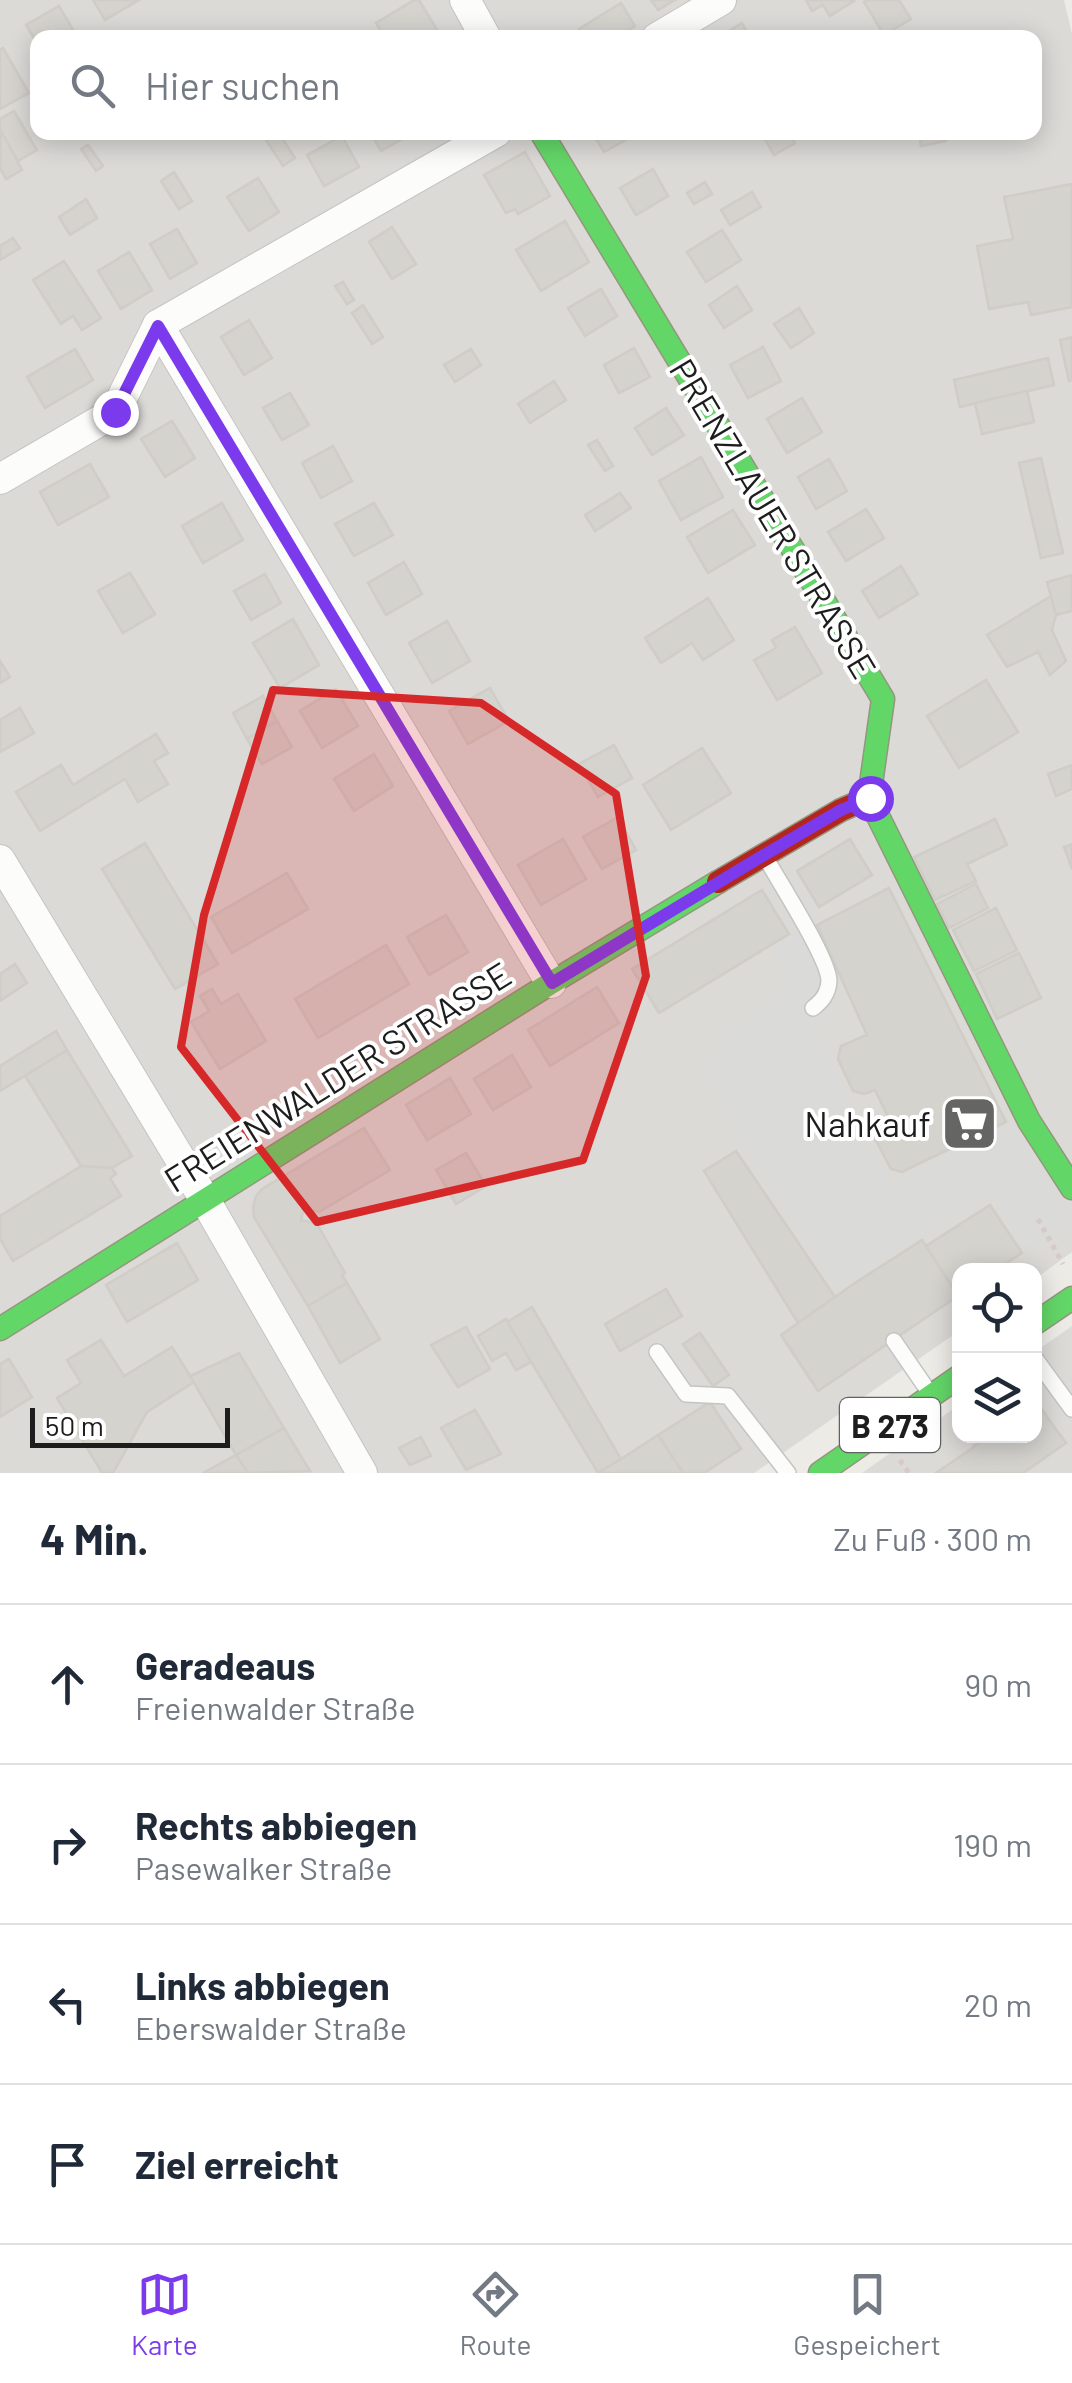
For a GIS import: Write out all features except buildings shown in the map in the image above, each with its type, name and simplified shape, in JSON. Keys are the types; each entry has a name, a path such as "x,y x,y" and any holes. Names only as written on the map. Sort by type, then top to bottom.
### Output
{"street":[{"path":"465,0 482,30"},
{"path":"670,30 721,0"},
{"path":"0,479 115,412 158,326 482,140"},
{"name":"PRENZLAUER STRASSE","path":"546,140 883,699 870,798"},
{"path":"158,326 552,983"},
{"path":"870,798 1029,1121 1072,1188"},
{"name":"FREIENWALDER STRASSE","path":"0,1329 552,983 841,810 870,798"},
{"path":"0,860 205,1200 362,1473"},
{"path":"1042,1319 1072,1298"},
{"name":"B 273","path":"820,1473 952,1382"}],"lane":[{"path":"764,855 823,959 829,980 824,999 813,1008"},
{"path":"894,1340 931,1396"},
{"path":"657,1352 686,1394 728,1396 788,1473"},
{"path":"1042,1369 1072,1409"}],"path":[{"path":"1038,1219 1066,1271"},
{"path":"900,1460 909,1473"}],"highlighted area":[{"path":"273,690 481,703 616,794 646,976 583,1160 317,1222 181,1047 204,915"}],"shaded area":[{"path":"0,0 1064,0 1072,34 1072,1252 1042,1274 1042,1263 952,1263 952,1336 754,1473 0,1473"},
{"path":"802,928 825,982 819,999 803,1012 891,1185 1016,1124 1069,1224 1025,1250 989,1191 836,1289 715,1089 717,1056 728,1033 784,996 788,981 771,948"},
{"path":"1072,1326 1072,1473 862,1473 952,1410 952,1443 1042,1443 1042,1347"}],"traffic: fast":[{"path":"546,140 883,699 869,798 1029,1121 1072,1188"},
{"path":"0,1329 718,882"},
{"path":"1042,1319 1072,1298"},
{"path":"820,1473 952,1382"}],"traffic: jam":[{"path":"718,882 841,810 869,798"}],"place":[{"name":"Nahkauf","path":"970,1123"}],"route":[{"path":"115,412 158,326 552,983 841,810 870,798"}]}
